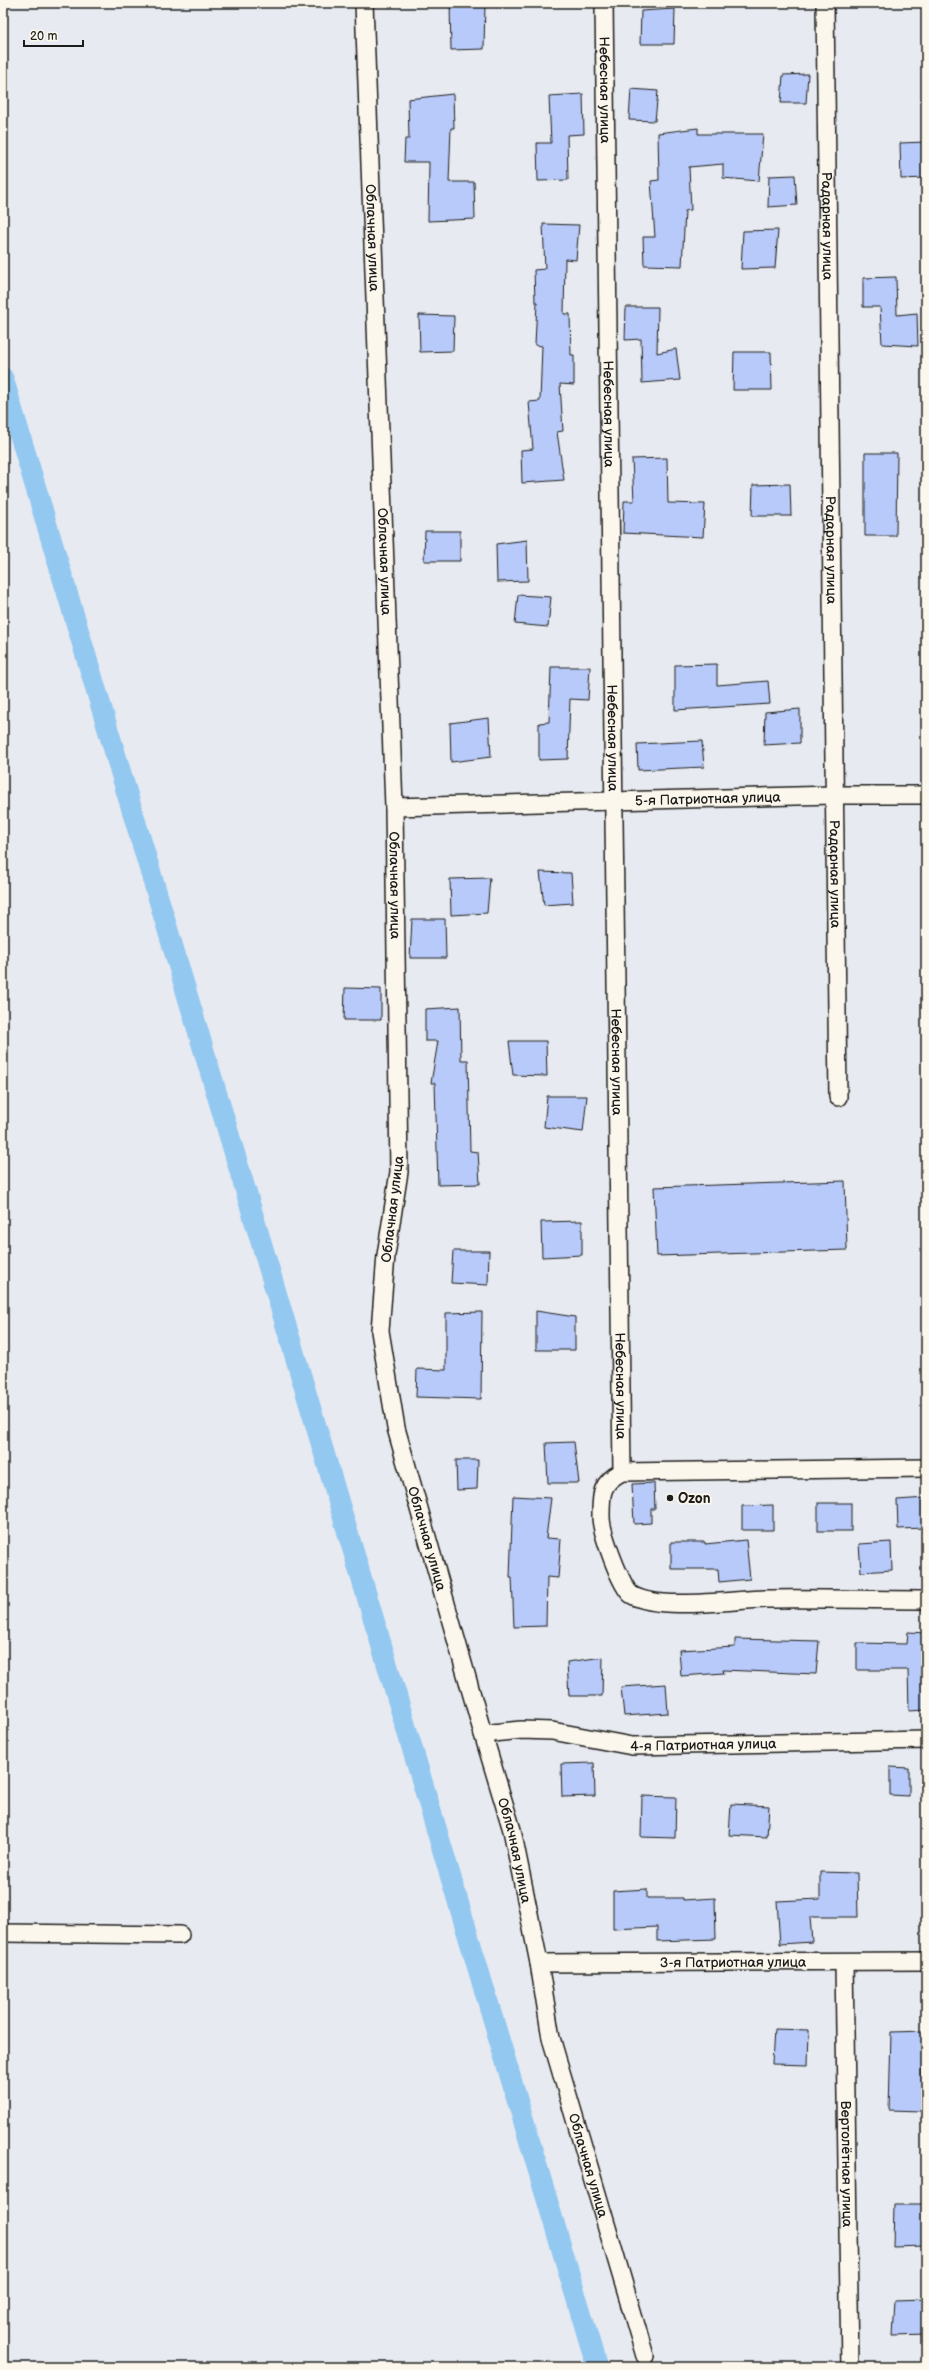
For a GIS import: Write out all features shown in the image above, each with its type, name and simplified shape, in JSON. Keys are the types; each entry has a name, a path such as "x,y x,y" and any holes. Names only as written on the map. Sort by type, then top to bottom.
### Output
{"street":[{"name":"Облачная улица","path":"364,3 394,807 399,1172 386,1255 380,1331 396,1428 482,1734 512,1830 539,1963 551,2038 645,2356"},
{"name":"Небесная улица","path":"604,3 622,1472"},
{"name":"Радарная улица","path":"825,3 838,1097"},
{"name":"5-я Патриотная улица","path":"394,807 834,795 926,795"},
{"path":"926,1468 622,1472 609,1479 602,1491 601,1520 619,1579 632,1594 657,1603 765,1599 926,1600"},
{"name":"4-я Патриотная улица","path":"482,1734 521,1730 552,1731 632,1746 926,1740"},
{"path":"3,1933 180,1935"},
{"name":"3-я Патриотная улица","path":"539,1963 926,1961"},
{"name":"Вертолётная улица","path":"844,1962 850,2367"}],"building":[{"path":"485,3 484,49 451,50 450,5"},
{"path":"675,9 674,44 640,44 641,11"},
{"path":"808,74 806,103 781,103 783,75"},
{"path":"631,89 658,91 655,121 629,120"},
{"path":"453,94 454,128 451,128 449,182 474,182 475,219 428,221 429,162 404,162 405,139 409,139 408,99"},
{"path":"583,94 584,134 567,135 568,180 538,181 537,143 551,143 549,96"},
{"path":"698,128 698,134 763,134 759,181 723,178 723,164 689,167 691,210 685,211 682,266 644,265 643,237 655,237 651,181 659,180 658,133"},
{"path":"926,142 926,178 901,179 900,143"},
{"path":"795,175 797,205 768,207 769,176"},
{"path":"543,224 579,225 576,260 565,259 564,314 570,314 571,355 574,355 574,385 560,384 563,431 557,432 564,480 522,483 521,450 533,449 529,402 540,401 542,346 535,345 537,302 535,302 534,270 545,269"},
{"path":"778,230 775,268 741,269 743,231"},
{"path":"896,277 897,315 917,313 918,346 882,344 880,307 863,307 863,278"},
{"path":"626,307 658,307 657,353 676,349 680,380 642,383 641,339 625,340"},
{"path":"419,315 454,316 453,351 420,352"},
{"path":"734,352 771,352 772,390 733,390"},
{"path":"865,453 897,453 896,536 865,536"},
{"path":"667,458 668,503 705,504 703,537 623,533 624,501 634,501 632,459"},
{"path":"790,484 791,516 752,516 753,485"},
{"path":"425,531 460,531 460,561 424,561"},
{"path":"527,540 528,581 497,582 496,544"},
{"path":"518,595 551,597 548,627 515,624"},
{"path":"717,664 717,685 768,681 770,704 675,710 675,665"},
{"path":"551,667 590,667 588,700 570,699 568,759 539,760 539,723 549,722"},
{"path":"800,709 800,743 764,745 765,712"},
{"path":"489,718 491,757 451,762 450,723"},
{"path":"702,741 704,767 638,770 637,744"},
{"path":"540,872 571,873 573,903 544,905"},
{"path":"490,878 487,913 451,915 450,879"},
{"path":"412,919 445,919 446,958 410,958"},
{"path":"345,988 381,989 381,1020 344,1020"},
{"path":"460,1007 461,1060 468,1060 470,1151 478,1152 480,1184 438,1185 435,1083 431,1083 438,1041 425,1041 425,1009"},
{"path":"509,1041 546,1041 547,1076 513,1075"},
{"path":"547,1096 587,1096 583,1132 544,1127"},
{"path":"845,1181 847,1250 657,1256 654,1187"},
{"path":"582,1221 582,1255 542,1257 541,1222"},
{"path":"453,1251 489,1251 488,1285 451,1283"},
{"path":"536,1311 575,1317 575,1350 536,1350"},
{"path":"482,1312 481,1399 416,1397 417,1369 446,1370 446,1313"},
{"path":"574,1442 579,1483 548,1483 546,1443"},
{"path":"456,1460 478,1460 477,1489 457,1490"},
{"path":"654,1483 655,1509 651,1509 651,1523 634,1524 632,1484"},
{"path":"513,1496 551,1498 546,1538 561,1539 558,1578 547,1577 546,1626 514,1627 512,1577 510,1577"},
{"path":"926,1498 926,1528 898,1529 897,1500"},
{"path":"818,1503 851,1503 851,1531 818,1531"},
{"path":"773,1505 773,1530 742,1530 742,1506"},
{"path":"746,1540 750,1579 719,1582 718,1569 671,1569 671,1542 705,1542 705,1544"},
{"path":"891,1542 892,1570 861,1572 859,1544"},
{"path":"908,1632 926,1633 926,1710 909,1711 908,1670 857,1670 857,1643 907,1644"},
{"path":"735,1639 819,1641 816,1674 723,1670 724,1673 681,1676 679,1650 735,1647"},
{"path":"603,1657 602,1696 569,1696 567,1662"},
{"path":"666,1684 668,1713 624,1716 621,1687"},
{"path":"594,1763 595,1796 562,1797 561,1764"},
{"path":"890,1767 909,1768 909,1796 890,1795"},
{"path":"642,1796 676,1797 675,1838 641,1837"},
{"path":"731,1804 769,1806 767,1837 729,1835"},
{"path":"820,1872 857,1873 858,1917 810,1917 812,1942 780,1944 777,1901 820,1899"},
{"path":"647,1889 647,1898 683,1898 683,1900 715,1898 716,1939 657,1941 657,1927 613,1929 613,1891"},
{"path":"774,2029 809,2030 808,2065 772,2064"},
{"path":"926,2031 926,2070 922,2069 921,2111 889,2110 891,2032"},
{"path":"894,2204 926,2204 926,2246 893,2247"},
{"path":"926,2299 926,2335 893,2336 895,2300"}],"waterway":[{"path":"3,378 597,2367"}],"place":[{"name":"Ozon","path":"670,1498"}]}
